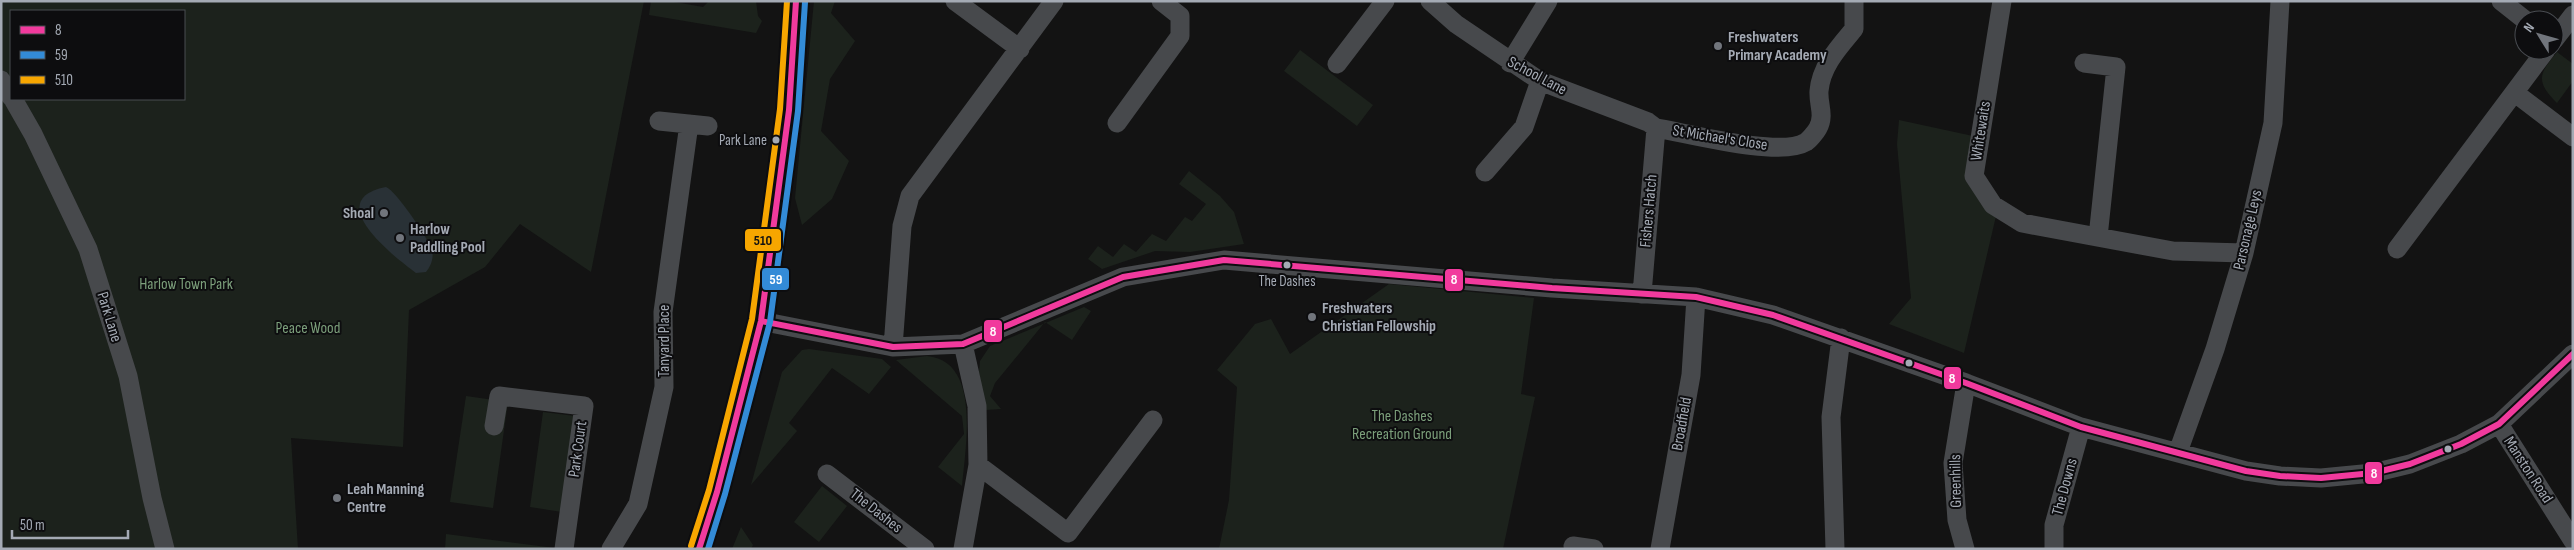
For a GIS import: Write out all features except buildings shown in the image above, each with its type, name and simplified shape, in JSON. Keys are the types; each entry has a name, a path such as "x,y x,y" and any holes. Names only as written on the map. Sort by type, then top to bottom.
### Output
{"street":[{"path":"699,549 717,492 761,320 789,110 796,1"},
{"path":"955,1 1020,48"},
{"path":"893,347 902,226 910,196 1054,1"},
{"path":"1117,123 1180,36 1180,16 1161,1"},
{"path":"1337,64 1384,1"},
{"name":"School Lane","path":"1430,1 1456,24 1540,82 1648,122 1656,128"},
{"path":"1510,63 1548,1"},
{"name":"St Michael's Close","path":"1656,128 1765,148 1790,147 1806,142 1818,128 1822,112 1819,91 1823,72 1831,57 1854,29 1854,1"},
{"name":"Whitewaits","path":"2002,1 1974,176 1993,205 2022,223 2173,250 2244,253"},
{"name":"Parsonage Leys","path":"2178,452 2215,349 2244,253 2273,123 2280,1"},
{"path":"2501,1 2514,11"},
{"path":"2564,27 2573,15"},
{"path":"2397,249 2539,60"},
{"path":"2084,63 2116,66 2098,237"},
{"name":"Park Lane","path":"1,80 10,95"},
{"path":"1485,172 1524,127 1540,82"},
{"path":"2514,93 2573,136"},
{"name":"Park Lane","path":"13,100 33,134 88,248 128,376 152,498 165,549"},
{"path":"659,121 708,126"},
{"name":"Tanyard Place","path":"611,549 638,504 664,387 663,312 689,124"},
{"name":"Fishers Hatch","path":"1642,294 1656,128"},
{"path":"761,320 893,347 963,344 1123,277 1224,260 1696,297 1773,315 1966,383 2081,427 2246,470 2280,476 2321,478 2372,473 2410,464 2461,444 2499,424 2573,354"},
{"name":"Broadfield","path":"1660,549 1691,375 1696,297"},
{"path":"1835,549 1831,417 1841,338"},
{"path":"963,344 977,406 978,465 963,549"},
{"name":"Greenhills","path":"1965,549 1957,520 1953,463 1966,383"},
{"name":"Park Court","path":"494,426 499,396 584,406 564,549"},
{"path":"978,465 1068,533 1153,420"},
{"name":"Manston Road","path":"2499,424 2573,541"},
{"name":"The Downs","path":"2054,549 2054,525 2081,427"},
{"name":"The Dashes","path":"827,474 925,549"},
{"path":"1573,546 1594,549"}],"green space":[{"name":"Harlow Town Park","path":"1,1 644,1 591,272 520,224 485,267 409,310 403,447 291,438 298,549 1,549"},
{"path":"651,1 669,1 703,7 709,1 756,1 758,16 762,21 756,33 649,15"},
{"path":"814,1 835,1 831,13 855,41 830,79 821,131 849,161 832,199 802,225 795,198"},
{"path":"1300,50 1373,105 1357,126 1284,71"},
{"path":"2564,57 2573,64 2573,81 2557,103 2545,89 2543,83 2543,72 2551,60 2564,60"},
{"path":"1899,120 1973,136 1973,187 1981,204 1996,216 1964,353 1889,324 1911,298 1897,144"},
{"path":"1189,171 1220,196 1234,212 1244,244 1190,252 1155,251 1102,269 1088,259 1098,246 1113,257 1124,244 1136,252 1152,234 1166,241 1185,217 1192,221 1206,204 1179,184"},
{"name":"The Dashes Recreation Ground","path":"1389,284 1534,298 1521,394 1535,397 1503,549 1219,549 1229,500 1237,387 1217,370 1255,324 1271,319 1290,354"},
{"path":"1084,307 1091,311 1072,340 1046,323"},
{"path":"1044,324 995,383 990,396 1001,409 986,410 979,373 980,361 990,346"},
{"path":"809,349 882,359 891,367 869,394 832,368 789,423 797,431 751,485 782,372 802,350"},
{"path":"927,356 944,362 956,373 963,390 967,430 962,486 938,467 964,434 962,416 896,360"},
{"path":"466,396 508,402 493,508 450,502"},
{"path":"543,412 575,416 562,512 530,507"},
{"path":"822,486 847,506 819,542 794,522"},
{"path":"741,527 753,545 751,549 732,549"},
{"path":"446,534 555,548 445,549"}],"shaded area":[{"name":"Harlow Paddling Pool","path":"386,187 391,190 404,206 432,250 431,265 426,272 416,273 392,254 379,242 361,215 360,204 368,194"}],"transit line":[{"name":"510","path":"691,546 709,490 752,319 780,109 787,1"},
{"name":"8","path":"699,549 717,492 761,321 789,110 796,1"},
{"name":"59","path":"708,549 725,494 770,322 798,111 805,2"},
{"name":"8","path":"761,321 893,347 963,344 1123,277 1224,260 1552,288 1696,297 1773,315 1966,383 2081,427 2246,471 2280,476 2321,478 2373,473 2410,464 2461,444 2499,424 2573,354"}],"place":[{"name":"Freshwaters Primary Academy","path":"1718,46"},
{"name":"Park Lane","path":"776,140"},
{"name":"Shoal","path":"384,213"},
{"name":"Harlow Paddling Pool","path":"400,238"},
{"name":"The Dashes","path":"1287,265"},
{"name":"Freshwaters Christian Fellowship","path":"1312,317"},
{"name":"Leah Manning Centre","path":"337,498"}],"park label":[{"name":"Peace Wood","path":"308,328"}]}
